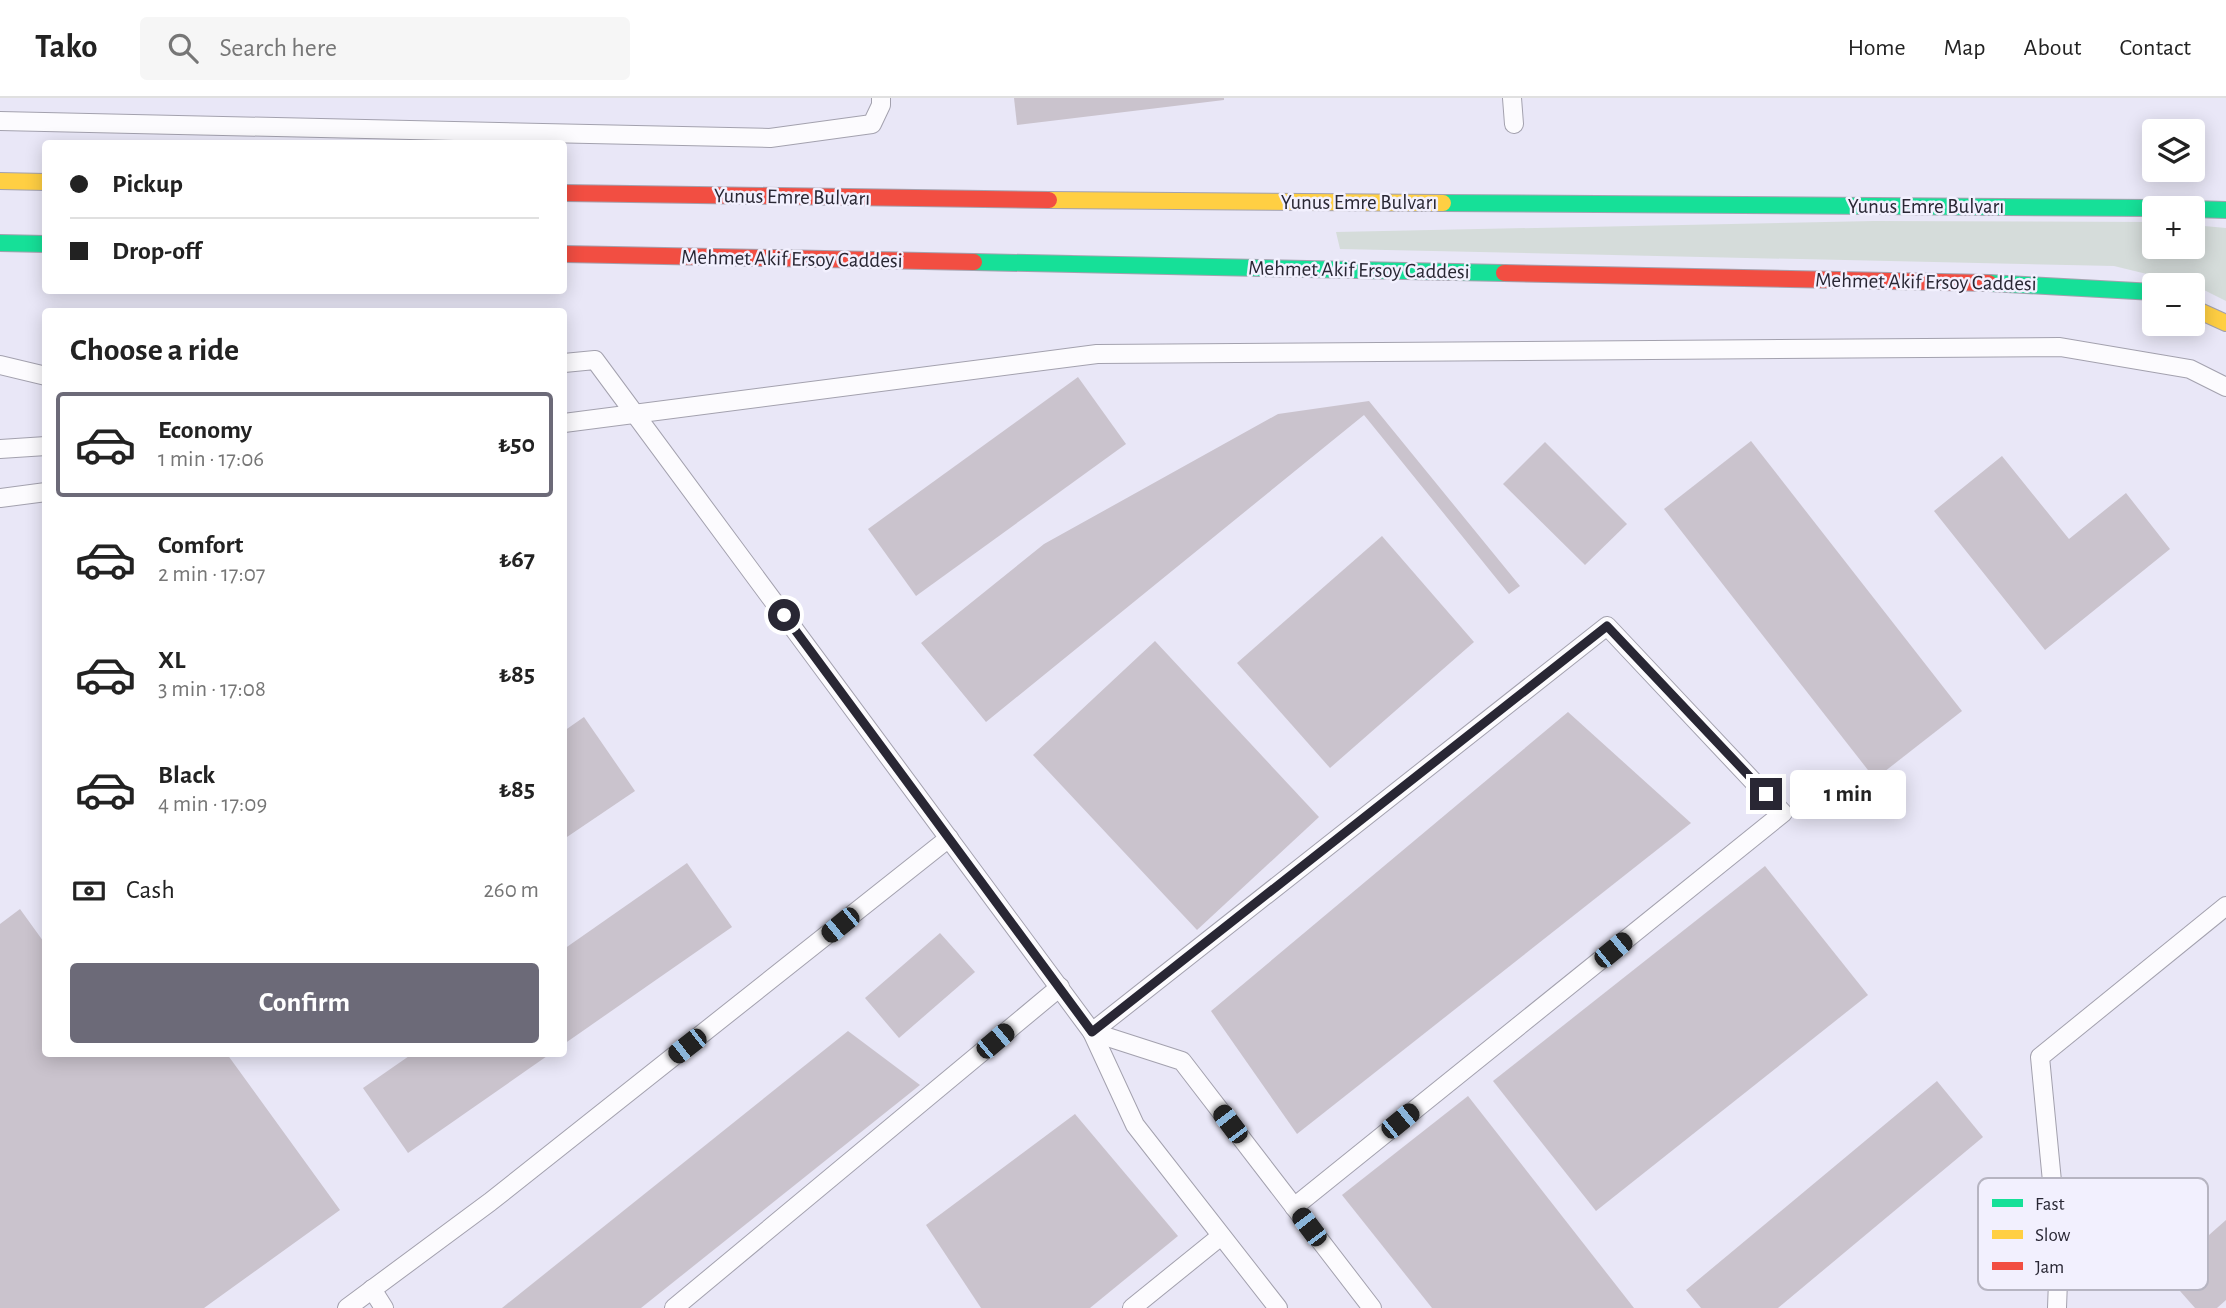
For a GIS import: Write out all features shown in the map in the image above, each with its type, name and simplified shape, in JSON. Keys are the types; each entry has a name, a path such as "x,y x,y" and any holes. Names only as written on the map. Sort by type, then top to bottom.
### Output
{"main road":[{"path":"0,181 42,182"},
{"name":"Yunus Emre Bulvarı","path":"567,192 911,199 2142,208"},
{"path":"2205,209 2226,210"},
{"path":"0,243 42,244"},
{"name":"Mehmet Akif Ersoy Caddesi","path":"567,254 2038,284 2142,291"},
{"path":"2205,314 2226,323"}],"lane":[{"path":"0,121 770,138 872,124 881,106 881,98"},
{"path":"1512,98 1514,124"},
{"path":"567,423 1097,354 2060,347 2190,369 2226,387"},
{"path":"567,363 595,360 1060,987 1092,1032 1135,1125 1278,1308"},
{"path":"0,365 42,375"},
{"path":"0,449 42,446"},
{"path":"0,498 42,493"},
{"path":"1092,1032 1607,626 1783,813 1294,1207"},
{"path":"347,1308 501,1194 949,838"},
{"path":"2052,1178 2040,1057 2226,906"},
{"path":"674,1308 1060,987"},
{"path":"1092,1032 1182,1061 1372,1308"},
{"path":"1132,1308 1222,1236"},
{"path":"372,1289 384,1308"},
{"path":"2057,1308 2058,1290"}],"shaded area":[{"path":"1874,221 2142,222 2142,259 2205,259 2205,226 2226,228 2226,301 2205,290 2205,273 2143,273 2114,266 1340,249 1336,232"}],"building":[{"path":"1014,98 1224,98 1224,100 1017,125"},
{"path":"1078,377 1126,444 916,596 868,529"},
{"path":"1369,401 1520,586 1509,594 1364,415 986,722 921,643 1044,544 1278,414"},
{"path":"1751,441 1962,711 1875,779 1664,509"},
{"path":"1545,442 1627,524 1585,565 1503,484"},
{"path":"2002,456 2069,539 2126,493 2170,549 2045,650 1934,511"},
{"path":"1382,536 1474,642 1330,768 1237,663"},
{"path":"1155,641 1319,817 1197,930 1033,755"},
{"path":"1568,712 1691,823 1297,1134 1211,1011"},
{"path":"584,717 635,791 567,837 567,729"},
{"path":"687,863 732,927 567,1042 567,947"},
{"path":"1765,866 1868,995 1596,1211 1493,1081"},
{"path":"20,909 42,939 42,1057 229,1057 340,1210 204,1308 0,1308 0,924"},
{"path":"940,933 975,972 899,1038 865,998"},
{"path":"848,1031 920,1085 641,1308 502,1308"},
{"path":"408,1057 546,1057 408,1153 363,1088"},
{"path":"1937,1081 1983,1137 1778,1308 1701,1308 1686,1290"},
{"path":"1468,1096 1634,1308 1432,1308 1342,1195"},
{"path":"1075,1114 1178,1236 1090,1308 981,1308 926,1225"},
{"path":"2226,1220 2226,1300 2217,1308 2195,1308 2179,1290 2208,1290 2208,1236"}],"traffic: fast":[{"path":"1443,203 2142,208"},
{"path":"2205,209 2226,210"},
{"path":"0,243 42,244"},
{"path":"974,262 1504,273"},
{"path":"1989,283 2142,291"}],"traffic: slow":[{"path":"0,181 42,182"},
{"path":"1049,200 1443,203"},
{"path":"2205,313 2226,323"}],"traffic: jam":[{"path":"567,193 1049,200"},
{"path":"567,254 974,262"},
{"path":"1504,273 1989,283"}],"route":[{"path":"784,615 1092,1032 1607,626 1766,794"}]}
